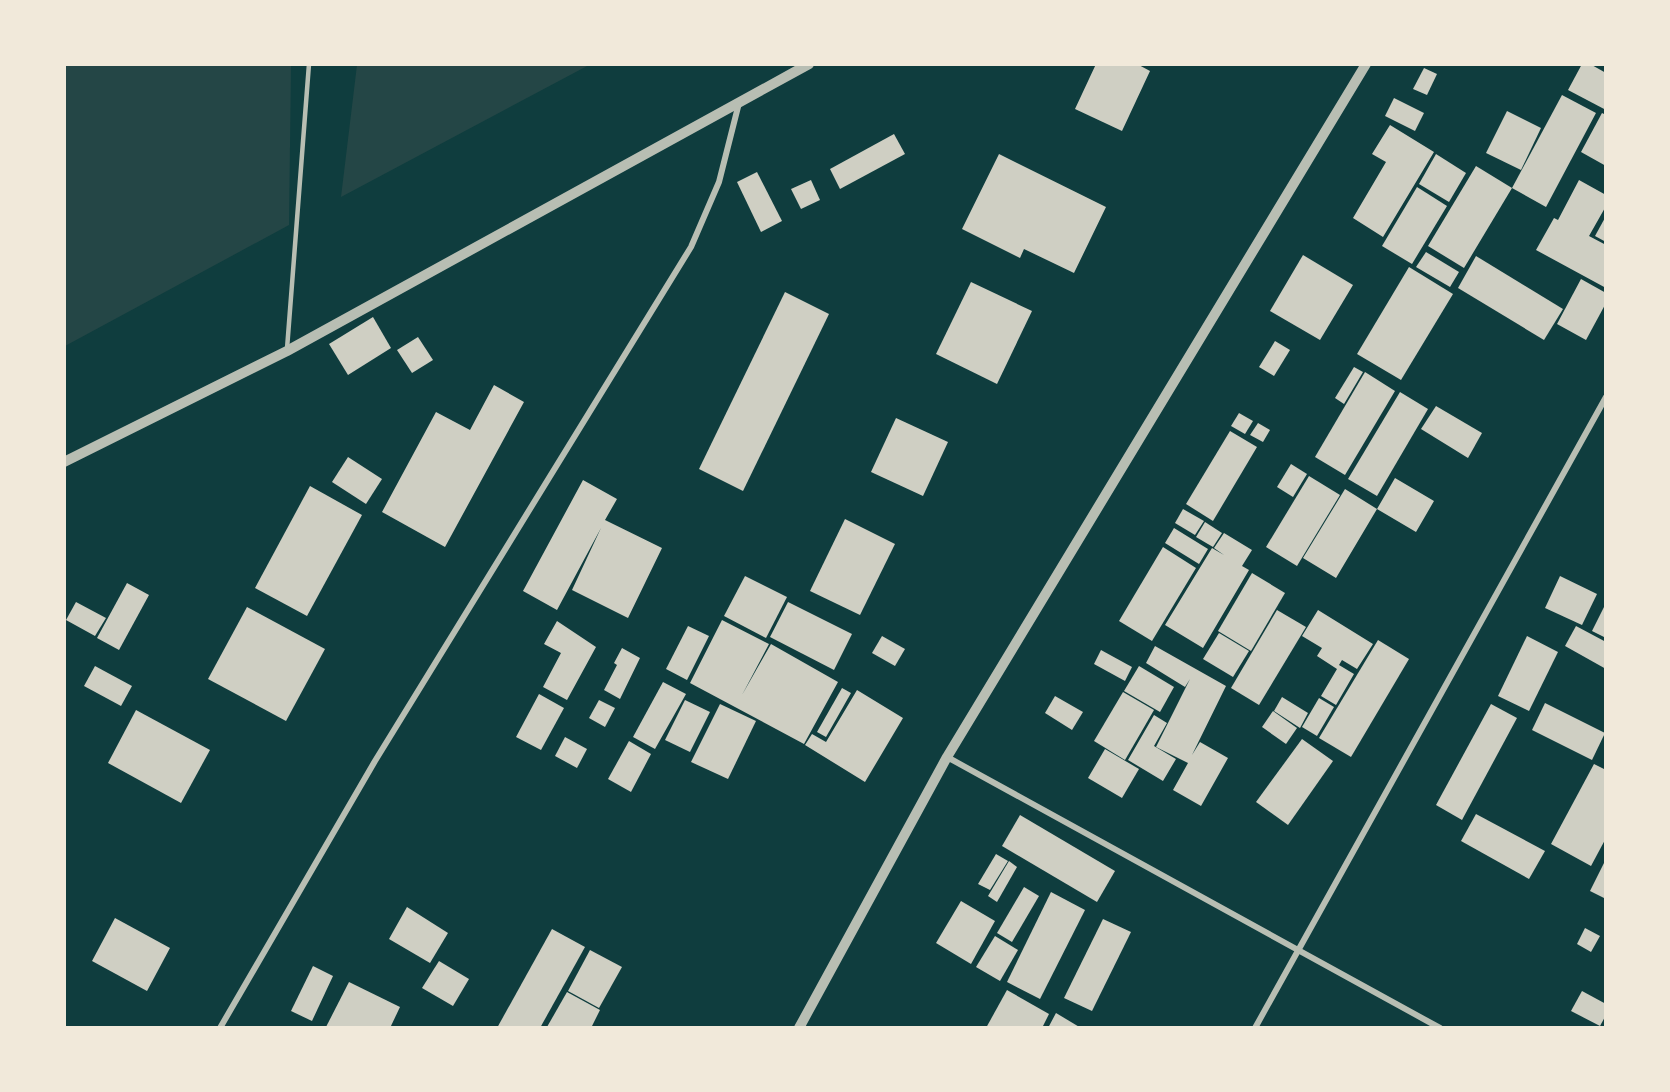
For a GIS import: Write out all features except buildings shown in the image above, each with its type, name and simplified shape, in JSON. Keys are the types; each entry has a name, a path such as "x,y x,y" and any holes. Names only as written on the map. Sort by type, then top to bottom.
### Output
{"street":[{"path":"799,1028 947,757 1366,64"},
{"path":"64,462 287,351 806,65"},
{"path":"220,1028 375,761 692,247 719,182 739,103"},
{"path":"1255,1028 1605,397"},
{"path":"947,757 1440,1028"}],"lane":[{"path":"287,351 309,64"}],"shaded area":[{"path":"65,64 291,65 289,225 65,346"},
{"path":"357,64 589,65 341,197"}]}
